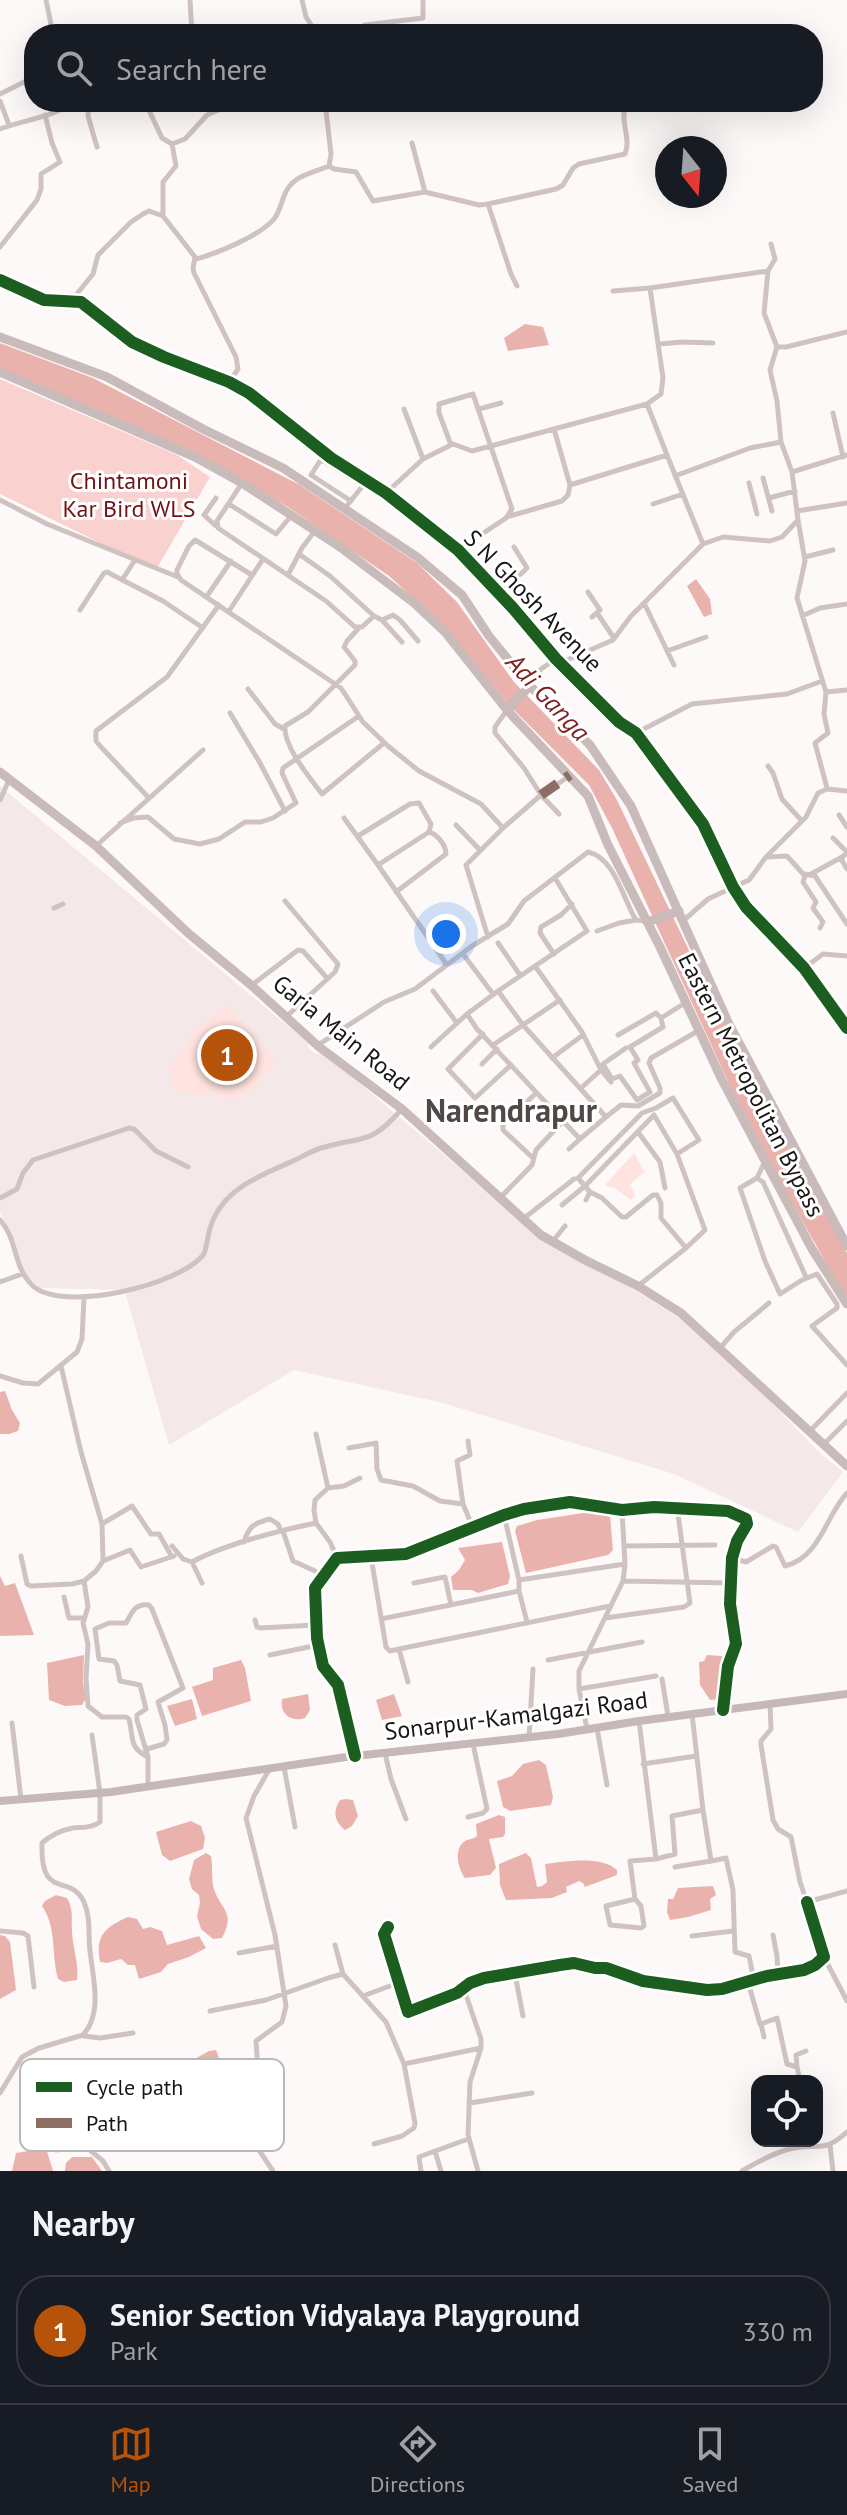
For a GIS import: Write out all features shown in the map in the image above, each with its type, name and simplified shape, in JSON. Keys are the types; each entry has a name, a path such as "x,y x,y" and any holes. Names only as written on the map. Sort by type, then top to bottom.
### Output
{"main road":[{"name":"Eastern Metropolitan Bypass","path":"0,337 121,384 203,429 273,462 348,505 455,587 527,687 590,745 623,792 728,1022 847,1246"},
{"name":"Eastern Metropolitan Bypass","path":"0,372 195,457 242,483 315,531 414,603 435,622 588,796 643,921 698,1031 812,1249 843,1300"},
{"path":"509,708 527,687"},
{"name":"Garia Main Road","path":"0,772 96,846 188,933 318,1046 402,1109 523,1219 552,1242 638,1286 681,1313 823,1446 844,1460"},
{"path":"643,921 682,916"},
{"name":"Sonarpur-Kamalgazi Road","path":"0,1801 148,1787 355,1756 529,1738 847,1694"}],"street":[{"path":"46,0 51,24"},
{"path":"190,0 191,24"},
{"path":"302,0 311,24"},
{"path":"373,24 423,18 423,0"},
{"path":"0,94 24,82"},
{"path":"0,101 9,125"},
{"path":"0,129 51,112"},
{"path":"88,112 97,147"},
{"path":"152,112 162,138 172,144 176,166 163,182 163,216"},
{"path":"172,144 185,139 207,115 214,112"},
{"path":"326,112 331,154 329,166"},
{"path":"329,166 356,172 373,201 425,192 479,205 488,204 556,189 563,185 569,173 579,164 625,154 628,146 623,112"},
{"path":"0,247 37,200 41,174 60,162 45,115"},
{"path":"412,143 425,192"},
{"path":"229,382 239,365 232,345 194,273 193,265 196,259 237,243 266,226 277,215 294,180 329,166"},
{"path":"488,204 517,286"},
{"path":"72,300 93,274 98,255 109,242 149,211 163,216 196,259"},
{"path":"771,244 775,259 768,271 764,313 777,347 770,370 781,442 792,472 805,557 797,598 826,692 824,714 828,733 815,743 827,789"},
{"path":"613,291 768,271"},
{"name":"S N Ghosh Avenue","path":"0,280 44,300 72,300 89,306 143,348 229,382 259,400 331,458 386,493 458,550 558,661 619,722 636,733 698,816 733,887 751,914 804,968 847,1028"},
{"path":"386,493 423,459 451,445 458,444 468,451 647,404 663,391 660,344 650,288"},
{"path":"777,347 847,332"},
{"path":"660,344 713,343"},
{"path":"451,445 439,413 439,404 470,394 475,397 511,506 510,516"},
{"path":"479,409 501,403"},
{"path":"647,404 703,544"},
{"path":"404,409 423,459"},
{"path":"792,472 845,456 833,413"},
{"path":"458,550 510,516 566,499 570,485 554,429"},
{"path":"675,476 750,448 781,442"},
{"path":"570,485 667,455"},
{"path":"320,461 361,484 348,505 311,475 320,461"},
{"path":"763,478 772,511"},
{"path":"217,527 217,521 242,483"},
{"path":"749,483 757,514"},
{"path":"753,499 795,491"},
{"path":"653,504 683,494"},
{"path":"216,498 204,515 217,527 359,628"},
{"path":"0,500 47,524 178,577 336,684 384,743 419,771 481,804 503,828"},
{"path":"797,511 847,503"},
{"path":"229,504 276,534 292,515"},
{"path":"527,687 541,669 614,638 703,544 723,537 770,541 782,537 798,520"},
{"path":"288,575 315,531"},
{"path":"178,577 177,570 195,540 252,575"},
{"path":"496,589 526,570 514,547"},
{"path":"805,557 833,550"},
{"path":"299,554 382,620 402,642"},
{"path":"229,611 263,559"},
{"path":"122,580 135,560"},
{"path":"207,596 231,561"},
{"path":"80,610 107,572 163,601 203,628"},
{"path":"588,592 600,609 594,615 614,638"},
{"path":"644,603 674,665"},
{"path":"802,616 820,608 847,604"},
{"path":"148,797 96,741 96,731 167,677 219,605"},
{"path":"284,729 308,712 355,665 344,647 359,628 374,616"},
{"path":"382,620 396,616 418,641"},
{"path":"667,651 706,637"},
{"path":"636,733 692,704 787,694 822,681"},
{"path":"248,689 275,724 284,729 297,759 322,794 384,743"},
{"path":"826,692 847,690"},
{"path":"509,708 495,727 495,733 559,814"},
{"path":"230,713 285,811"},
{"path":"120,823 148,817 174,839 200,844 219,839 245,822 267,821 296,803 282,771 359,716"},
{"path":"96,846 203,750"},
{"path":"768,766 782,799 802,821"},
{"path":"488,937 466,869 469,861 541,795 570,775"},
{"path":"0,800 9,779"},
{"path":"682,916 751,878 766,857 802,821 818,793 827,789 847,791"},
{"path":"358,836 410,804 419,803 431,824 429,832 378,865"},
{"path":"839,815 847,827"},
{"path":"344,818 447,965"},
{"path":"456,825 480,850"},
{"path":"396,892 446,854 444,846 429,832"},
{"path":"833,838 845,854"},
{"path":"596,854 608,845"},
{"path":"318,1046 384,1002 415,989 508,924 524,901 588,852 596,854 607,864 643,921 619,923 597,931"},
{"path":"845,854 842,861 847,869"},
{"path":"820,928 824,923 813,908 816,902 802,882 808,874 845,854"},
{"path":"766,857 787,856 808,874 815,876 847,924"},
{"path":"431,1047 496,992 587,931 555,878"},
{"path":"285,901 337,960 338,968 287,1017"},
{"path":"54,908 63,904"},
{"path":"554,954 539,930 544,923 561,915 572,904"},
{"path":"498,943 520,975"},
{"path":"251,985 298,950 303,951 327,978"},
{"path":"463,954 606,1117"},
{"path":"804,968 823,954 847,956"},
{"path":"535,966 611,1082"},
{"path":"433,991 457,1023"},
{"path":"482,1064 495,1047 560,1000"},
{"path":"661,1018 685,1003"},
{"path":"618,1035 656,1013 661,1018 663,1027 630,1047 638,1060 634,1063 650,1092 637,1100 620,1076 612,1079 603,1064 626,1048"},
{"path":"467,1014 580,1139"},
{"path":"569,1149 621,1105 638,1106 660,1093 649,1063 651,1058 698,1031"},
{"path":"483,1034 448,1069 475,1098 511,1065"},
{"path":"552,1058 583,1035"},
{"path":"581,1088 601,1070"},
{"path":"534,1159 503,1130 503,1125 536,1093"},
{"path":"677,1154 699,1140 673,1098 642,1113 578,1178 590,1192 602,1198 622,1217 657,1195 661,1203 661,1218 686,1248"},
{"path":"0,1220 11,1234 22,1274 44,1293 84,1297 151,1286 184,1272 204,1254 214,1217 222,1203 239,1189 319,1149 377,1134 402,1109"},
{"path":"562,1205 585,1186 654,1115 677,1154 705,1230 638,1286"},
{"path":"500,1198 532,1165 541,1143 563,1121"},
{"path":"0,1198 17,1189 23,1173 33,1160 129,1128 139,1133 156,1151 188,1167"},
{"path":"638,1132 660,1162 665,1188"},
{"path":"765,1161 757,1178 740,1188 775,1286 780,1294 806,1277 818,1274 838,1306 812,1325 847,1365"},
{"path":"757,1178 763,1182 806,1277"},
{"path":"523,1219 574,1179"},
{"path":"586,1200 590,1192"},
{"path":"552,1242 565,1226"},
{"path":"0,1282 22,1274"},
{"path":"0,1376 38,1384 61,1366 80,1347 84,1297"},
{"path":"720,1348 769,1303"},
{"path":"61,1366 102,1524 103,1561"},
{"path":"809,1432 847,1393"},
{"path":"823,1446 847,1421"},
{"path":"316,1434 328,1488"},
{"path":"468,1441 470,1455 457,1461 463,1504 473,1528"},
{"path":"349,1448 376,1443 377,1469 381,1480 413,1486 440,1501 463,1504"},
{"path":"337,1558 316,1523 315,1500 328,1488 344,1486 360,1478"},
{"path":"736,1551 739,1560 746,1562 773,1546 785,1566 796,1563 820,1539 837,1505 847,1493"},
{"path":"337,1558 406,1554 504,1515 570,1502 622,1510 677,1507 728,1511 746,1519"},
{"path":"102,1524 132,1506 151,1534 159,1534 176,1556 192,1562 202,1583"},
{"path":"604,1618 688,1606 690,1598 677,1507"},
{"path":"607,1785 579,1689 580,1667 623,1581 622,1510"},
{"path":"746,1519 751,1514"},
{"path":"504,1515 527,1622"},
{"path":"244,1543 254,1523 270,1519 282,1531 293,1561 324,1575"},
{"path":"723,1710 728,1666 736,1644 730,1604 732,1558 747,1524 746,1519"},
{"path":"192,1562 208,1554 316,1523"},
{"path":"624,1546 715,1545"},
{"path":"172,1546 176,1556"},
{"path":"21,1556 29,1586 84,1581 103,1561 130,1550 141,1567 176,1556"},
{"path":"371,1557 387,1650 610,1606"},
{"path":"337,1558 315,1592 315,1625 323,1666 338,1685 355,1756"},
{"path":"519,1580 625,1564"},
{"path":"414,1583 445,1577 451,1605"},
{"path":"84,1581 88,1607 84,1618 88,1644 88,1706 102,1717 129,1719 134,1745 137,1751 148,1757"},
{"path":"623,1581 731,1583"},
{"path":"381,1619 519,1591"},
{"path":"64,1597 69,1618 84,1618"},
{"path":"145,1706 183,1688 152,1609 145,1604 132,1609 126,1623 109,1623 95,1629 99,1659 114,1661 120,1681 140,1685 145,1706 146,1709 137,1715 137,1720 147,1749 148,1787"},
{"path":"255,1620 260,1628 315,1625"},
{"path":"548,1660 642,1642"},
{"path":"270,1655 318,1645"},
{"path":"399,1649 408,1682"},
{"path":"529,1738 533,1669"},
{"path":"579,1689 659,1677 669,1717"},
{"path":"147,1749 164,1744 167,1740 158,1702"},
{"path":"770,1703 771,1729 761,1745 775,1826 791,1837 800,1882 824,1957 847,2001"},
{"path":"692,1714 711,1861"},
{"path":"639,1721 656,1859"},
{"path":"12,1723 21,1799"},
{"path":"83,2035 92,2022 94,2004 89,1918 81,1897 49,1880 43,1870 42,1843 70,1829 95,1826 100,1822 100,1793 92,1735"},
{"path":"468,1817 487,1809 473,1744"},
{"path":"385,1753 406,1819"},
{"path":"643,1764 696,1756"},
{"path":"284,1767 295,1827"},
{"path":"257,2059 256,2041 284,2018 285,1993 277,1946 246,1818 269,1770"},
{"path":"635,1899 606,1906 610,1925 644,1926 641,1906 635,1899 630,1861 675,1854 672,1816 703,1810"},
{"path":"675,1867 726,1858 733,1890 735,1952 749,1956 758,2024 761,2024 764,2037"},
{"path":"807,1902 847,1891"},
{"path":"388,1927 384,1934 408,2012 484,1978 574,1963 615,1970 643,1981 722,1989 809,1968 824,1957"},
{"path":"0,1931 28,1936 34,1987"},
{"path":"692,1936 733,1931"},
{"path":"773,1935 778,1975"},
{"path":"335,1945 343,1974 386,2022 404,2064 415,2125 402,2136 374,2144"},
{"path":"239,1953 277,1946"},
{"path":"210,2011 254,2003 343,1974"},
{"path":"515,1974 523,2016"},
{"path":"363,1996 398,1983"},
{"path":"464,1989 481,2048 470,2082 468,2139 478,2171"},
{"path":"761,2024 777,2018 787,2064 797,2067"},
{"path":"21,2059 39,2048 83,2035 100,2038 133,2033"},
{"path":"404,2064 481,2048"},
{"path":"799,2075 796,2056 806,2051"},
{"path":"0,2093 20,2060"},
{"path":"469,2103 532,2093"},
{"path":"823,2145 830,2145 847,2132"},
{"path":"421,2171 418,2158 468,2139"},
{"path":"830,2145 833,2171"},
{"path":"742,2171 778,2153 800,2147"},
{"path":"91,2151 109,2171"},
{"path":"259,2151 273,2171"},
{"path":"435,2151 441,2171"}],"shaded area":[{"path":"525,324 543,327 549,345 508,351 504,338"},
{"path":"0,343 93,378 300,485 417,563 457,602 514,682 599,770 617,800 720,1015 847,1253 847,1300 730,1086 612,828 589,785 509,705 444,626 389,576 288,507 192,451 0,370"},
{"path":"696,579 710,599 712,614 704,617 687,586"},
{"path":"0,786 307,1042 309,1049 316,1054 323,1053 516,1216 686,1322 751,1382 820,1453 843,1472 798,1532 674,1474 443,1403 294,1370 169,1445 125,1292 128,1290 40,1288 26,1275 0,1211"},
{"path":"229,1003 236,1015 277,1058 254,1089 236,1099 222,1099 208,1091 202,1096 190,1091 177,1093 170,1067 194,1030"},
{"path":"634,1153 645,1172 630,1184 635,1195 631,1200 605,1185"},
{"path":"5,1391 20,1423 18,1431 0,1434 0,1392"},
{"path":"590,1512 610,1515 613,1550 608,1555 526,1573 515,1531 517,1526"},
{"path":"502,1542 510,1576 508,1584 478,1593 453,1590 451,1577 465,1560 458,1548"},
{"path":"0,1576 5,1586 15,1583 34,1635 0,1636"},
{"path":"84,1655 86,1698 82,1705 65,1706 49,1700 47,1663"},
{"path":"707,1655 722,1656 728,1662 722,1699 710,1700 700,1685 699,1662 704,1661"},
{"path":"241,1660 251,1701 202,1716 192,1687 213,1680 213,1668"},
{"path":"308,1694 310,1710 305,1718 291,1718 282,1709 282,1699"},
{"path":"394,1694 402,1716 382,1720 376,1700"},
{"path":"192,1699 197,1719 175,1726 167,1706"},
{"path":"539,1760 546,1765 553,1797 551,1805 510,1811 503,1807 497,1781 512,1776 523,1764"},
{"path":"340,1800 353,1800 358,1816 352,1826 345,1830 335,1813"},
{"path":"499,1815 505,1817 505,1834 489,1839 496,1868 490,1875 465,1878 458,1859 461,1845 477,1836 476,1824"},
{"path":"191,1821 201,1826 205,1838 203,1849 170,1861 162,1855 156,1832"},
{"path":"206,1853 211,1856 214,1889 227,1916 222,1938 213,1939 201,1929 197,1916 199,1895 192,1889 189,1879 194,1860"},
{"path":"526,1853 531,1858 537,1887 547,1882 545,1864 601,1862 617,1870 617,1875 585,1887 579,1881 566,1887 567,1892 552,1898 506,1900 500,1885 499,1864"},
{"path":"713,1886 716,1895 710,1899 711,1910 670,1920 668,1899 673,1899 678,1888"},
{"path":"56,1895 67,1898 71,1907 77,1980 64,1982 58,1979 52,1932 42,1906"},
{"path":"128,1917 137,1919 143,1929 150,1927 162,1931 167,1945 199,1936 206,1948 168,1964 161,1972 139,1979 135,1965 128,1965 121,1959 100,1962 99,1945 104,1934"},
{"path":"0,1935 10,1942 16,1990 0,1999"},
{"path":"216,2050 219,2059 195,2059"},
{"path":"47,2151 53,2171 12,2171 16,2153"},
{"path":"72,2157 92,2157 102,2171 65,2171 66,2163"}],"green space":[{"name":"Chintamoni Kar Bird WLS","path":"0,379 177,455 210,477 156,570 0,494"}],"marked path":[{"path":"541,795 570,775"}],"cycle path":[{"path":"0,280 44,300 81,302 132,342 249,393 331,458 386,493 458,550 556,659 619,722 636,733 703,824 746,907 804,968 847,1028"},
{"path":"355,1756 338,1685 323,1666 317,1638 315,1588 337,1558 406,1554 504,1515 570,1502 622,1510 654,1507 728,1511 746,1519 747,1524 732,1558 730,1604 736,1644 728,1666 723,1710"},
{"path":"388,1927 384,1934 408,2012 457,1993 470,1983 484,1978 574,1963 606,1968 643,1981 707,1990 804,1970 824,1957 807,1902"}],"place":[{"name":"Senior Section Vidyalaya Playground","path":"227,1055"}],"district":[{"name":"Narendrapur","path":"511,1111"}],"water label":[{"name":"Adi Ganga","path":"548,697"}]}
